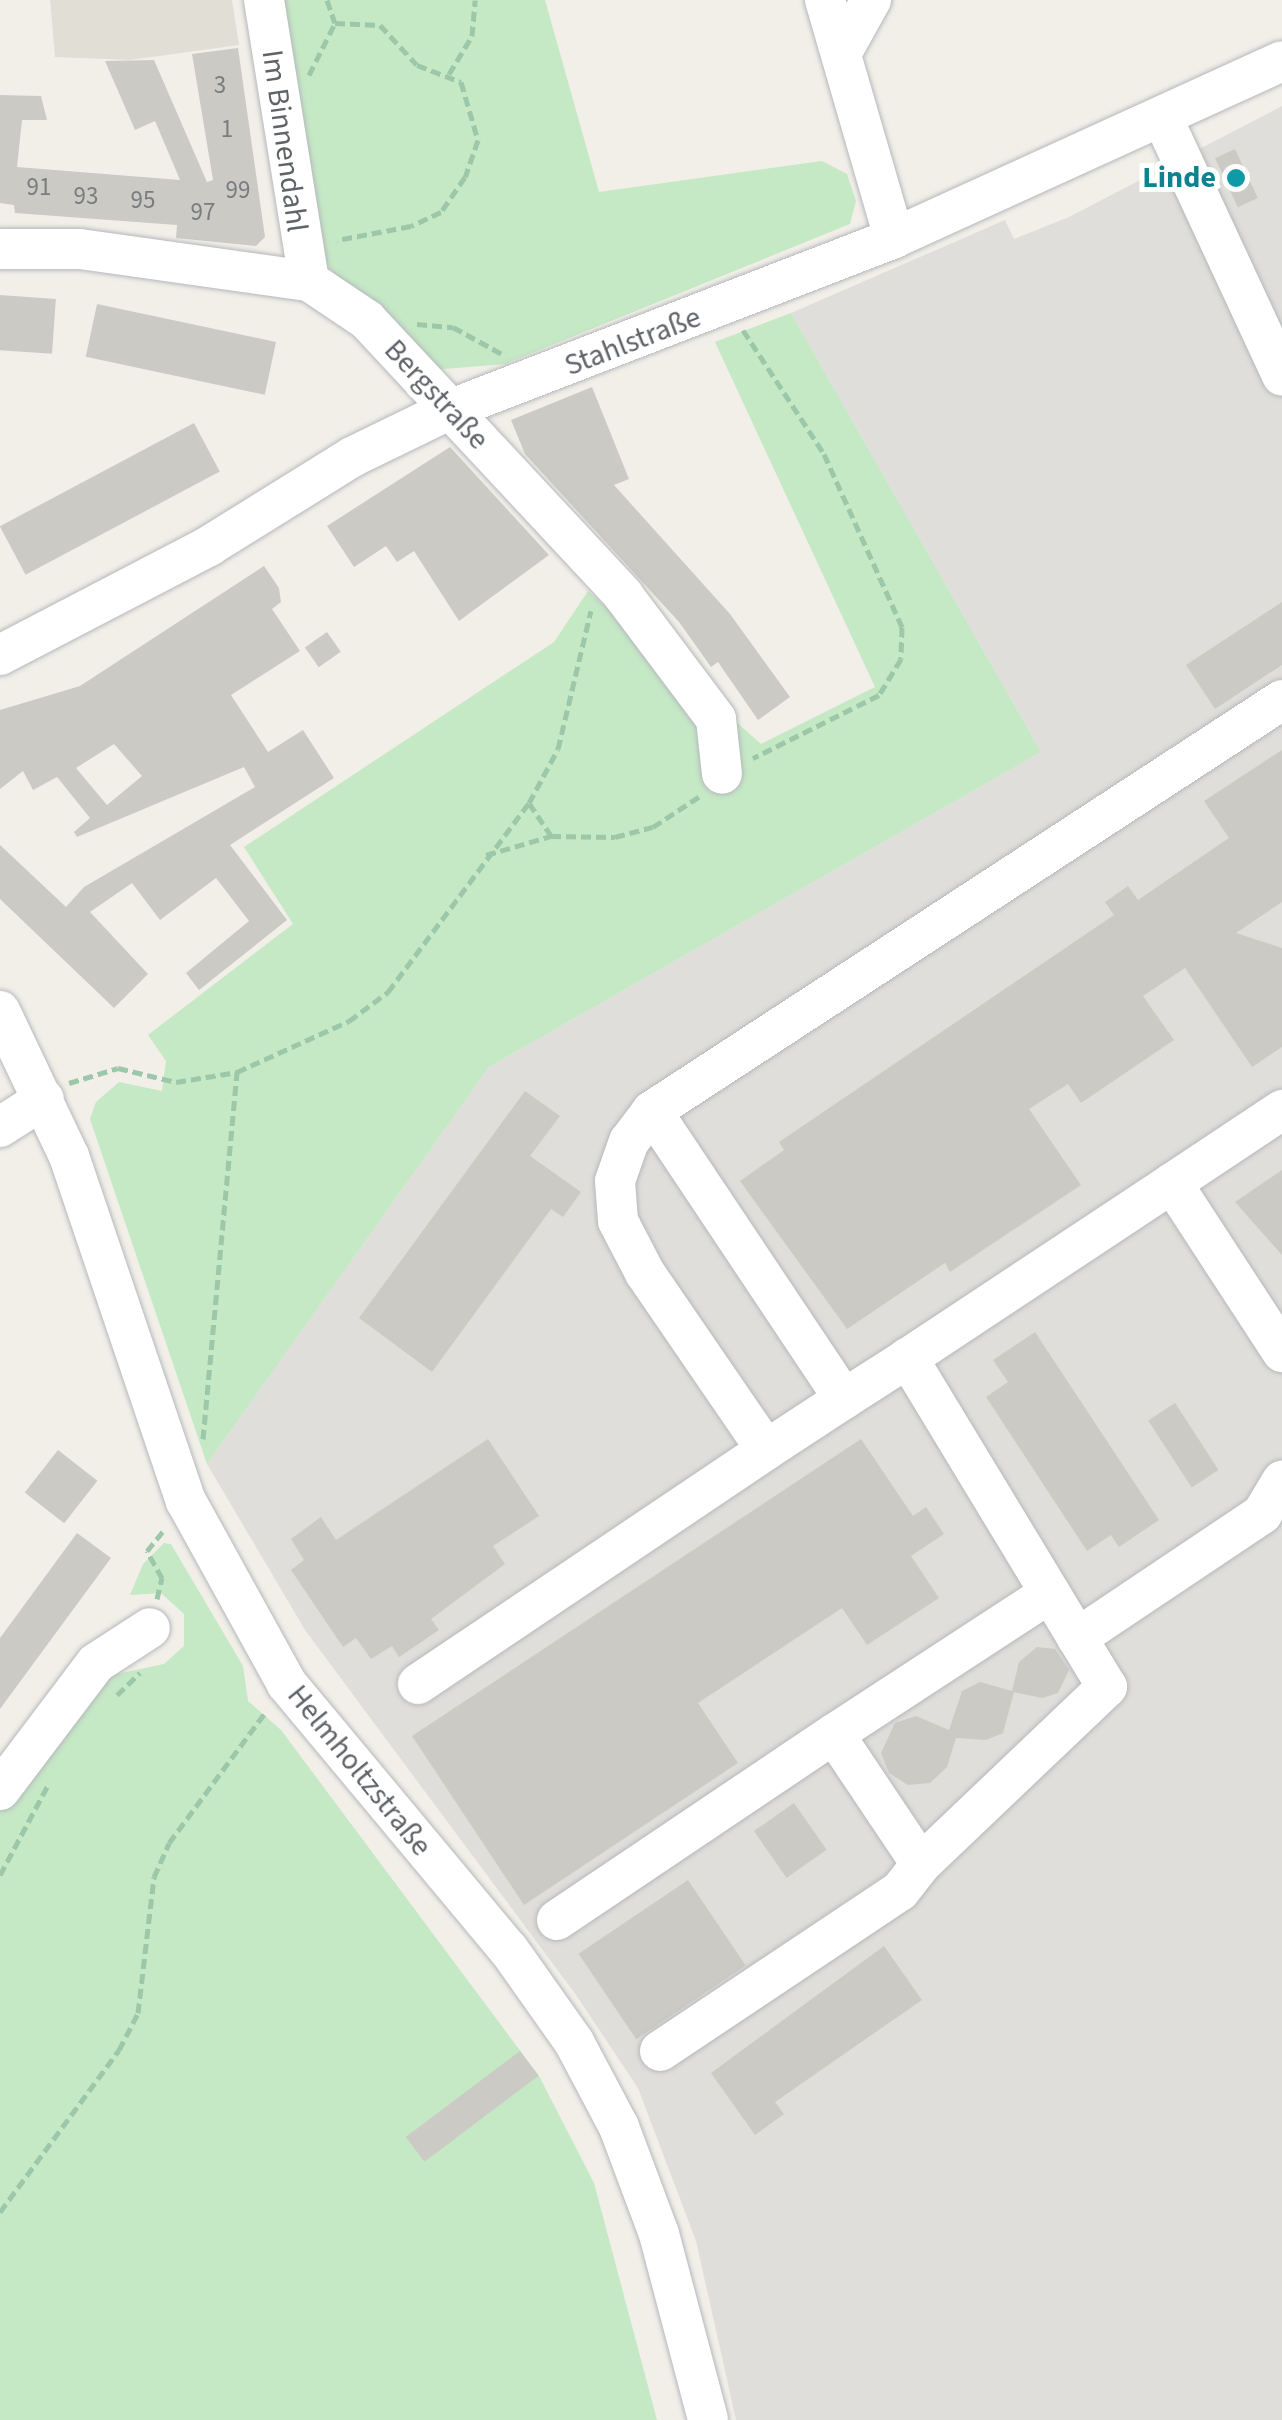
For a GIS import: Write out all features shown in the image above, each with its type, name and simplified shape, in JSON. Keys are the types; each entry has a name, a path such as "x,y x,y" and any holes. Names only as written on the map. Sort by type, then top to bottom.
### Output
{"street":[{"name":"Im Binnendahl","path":"264,0 304,263"},
{"path":"842,52 872,0"},
{"path":"826,1 894,238"},
{"name":"Stahlstraße","path":"0,655 209,546 352,457 449,410 734,304 894,238 1282,60"},
{"path":"1162,117 1282,375"},
{"name":"Bergstraße","path":"0,248 304,263 367,320 623,596 716,719 722,774"},
{"path":"766,1450 618,1221 616,1181 629,1141 652,1112 1282,700"},
{"name":"Helmholtzstraße","path":"0,1011 44,1099 186,1501 287,1684 508,1950 574,2042 619,2127 659,2234 708,2420"},
{"path":"0,1127 44,1099"},
{"path":"418,1684 1282,1110"},
{"path":"652,1112 844,1399"},
{"path":"1172,1184 1282,1352"},
{"path":"660,2051 900,1891 921,1864 1106,1687 908,1358"},
{"path":"1077,1638 1262,1514 1282,1482"},
{"path":"557,1920 1050,1593"},
{"path":"0,1790 96,1663 150,1628"},
{"path":"834,1734 921,1864"}],"path":[{"path":"304,263 441,212 465,177 478,140 461,82 450,74 418,65 380,25 335,24 327,0"},
{"path":"450,74 472,36 475,0"},
{"path":"486,855 551,836 614,836 652,828 690,809 722,774 880,696 901,659 902,627 856,523 796,407 741,328 734,304"},
{"path":"367,320 453,327 542,376"},
{"path":"44,1099 77,1079 118,1068 176,1082 237,1072 349,1022 388,992 486,855 530,803 558,749 597,590 623,596"},
{"path":"530,803 551,836"},
{"path":"0,2212 78,2114 138,2012 154,1877 169,1843 287,1684"}],"shaded area":[{"path":"50,0 232,0 239,45 130,60 55,57"},
{"path":"1282,106 1282,2420 736,2420 696,2241 638,2088 576,1995 305,1630 207,1464 489,1067 1041,752 791,313 1005,220 1014,239 1069,217"}],"green space":[{"path":"281,0 545,0 599,192 822,161 847,174 856,201 850,224 505,364 432,370 320,259"},
{"path":"791,313 1041,752 489,1067 207,1464 90,1119 96,1102 119,1082 162,1091 166,1061 148,1035 293,924 244,847 554,642 588,591 761,744 875,687 715,342"},
{"path":"164,1543 171,1544 243,1666 248,1701 281,1730 539,2076 594,2183 657,2420 0,2420 0,1811 98,1678 164,1664 184,1646 184,1614 161,1593 130,1595 143,1564"}],"building":[{"path":"238,48 265,237 256,246 176,238 177,225 15,213 14,205 0,203 0,95 41,96 47,120 22,120 17,167 180,180 155,121 135,130 105,61 154,60 207,182 213,180 192,54"},
{"name":"Linde","path":"1235,149 1258,198 1238,207 1215,158"},
{"path":"0,295 56,299 52,354 0,350"},
{"path":"97,304 276,342 265,395 86,357"},
{"path":"592,387 629,479 614,485 730,614 790,697 758,720 718,662 711,667 679,622 525,454 511,420"},
{"path":"194,423 220,472 26,575 0,526"},
{"path":"450,447 549,555 459,621 414,551 397,562 386,546 354,567 327,526"},
{"path":"264,566 279,588 281,602 272,609 300,651 231,695 268,752 303,730 334,778 230,845 287,920 199,990 186,973 249,921 216,878 160,920 132,883 90,912 148,974 114,1008 0,899 0,845 66,907 84,887 255,787 244,767 77,837 74,832 90,818 57,777 33,790 23,771 0,789 0,710 80,686","holes":["114,744 142,776 107,805 76,768"]},
{"path":"1282,602 1282,665 1215,709 1186,665"},
{"path":"327,632 341,652 319,667 305,647"},
{"path":"1282,750 1282,902 1236,933 1282,948 1282,1047 1252,1067 1185,968 1143,996 1174,1040 1081,1103 1068,1084 1029,1109 1081,1185 950,1272 945,1263 847,1329 740,1181 784,1150 779,1142 1114,915 1105,902 1128,886 1138,900 1229,838 1204,801"},
{"path":"525,1091 560,1116 530,1156 581,1192 563,1217 551,1209 432,1372 359,1318"},
{"path":"1282,1170 1282,1255 1235,1202"},
{"path":"1035,1332 1159,1520 1119,1547 1111,1535 1087,1551 986,1397 1008,1382 993,1360"},
{"path":"1175,1403 1219,1470 1192,1488 1148,1420"},
{"path":"488,1439 539,1516 493,1546 505,1564 431,1619 439,1630 399,1657 392,1646 371,1659 356,1638 343,1647 291,1570 304,1560 291,1539 321,1517 336,1540"},
{"path":"861,1439 913,1516 926,1507 944,1534 911,1556 939,1598 867,1645 842,1608 698,1703 738,1763 524,1905 412,1736"},
{"path":"58,1450 97,1481 64,1523 25,1493"},
{"path":"77,1533 111,1558 0,1709 0,1638"},
{"path":"1037,1647 1055,1649 1069,1670 1058,1693 1042,1698 1014,1692 1003,1733 986,1740 956,1738 947,1767 930,1783 908,1785 889,1773 881,1753 895,1723 916,1716 949,1730 962,1691 980,1682 1012,1691 1019,1662"},
{"path":"794,1803 827,1850 787,1878 754,1831"},
{"path":"688,1880 746,1965 636,2039 579,1954"},
{"path":"884,1946 922,2000 775,2102 784,2114 755,2135 711,2073"},
{"path":"520,2051 539,2076 424,2162 406,2137"}],"place":[{"name":"Linde","path":"1236,178"}]}
